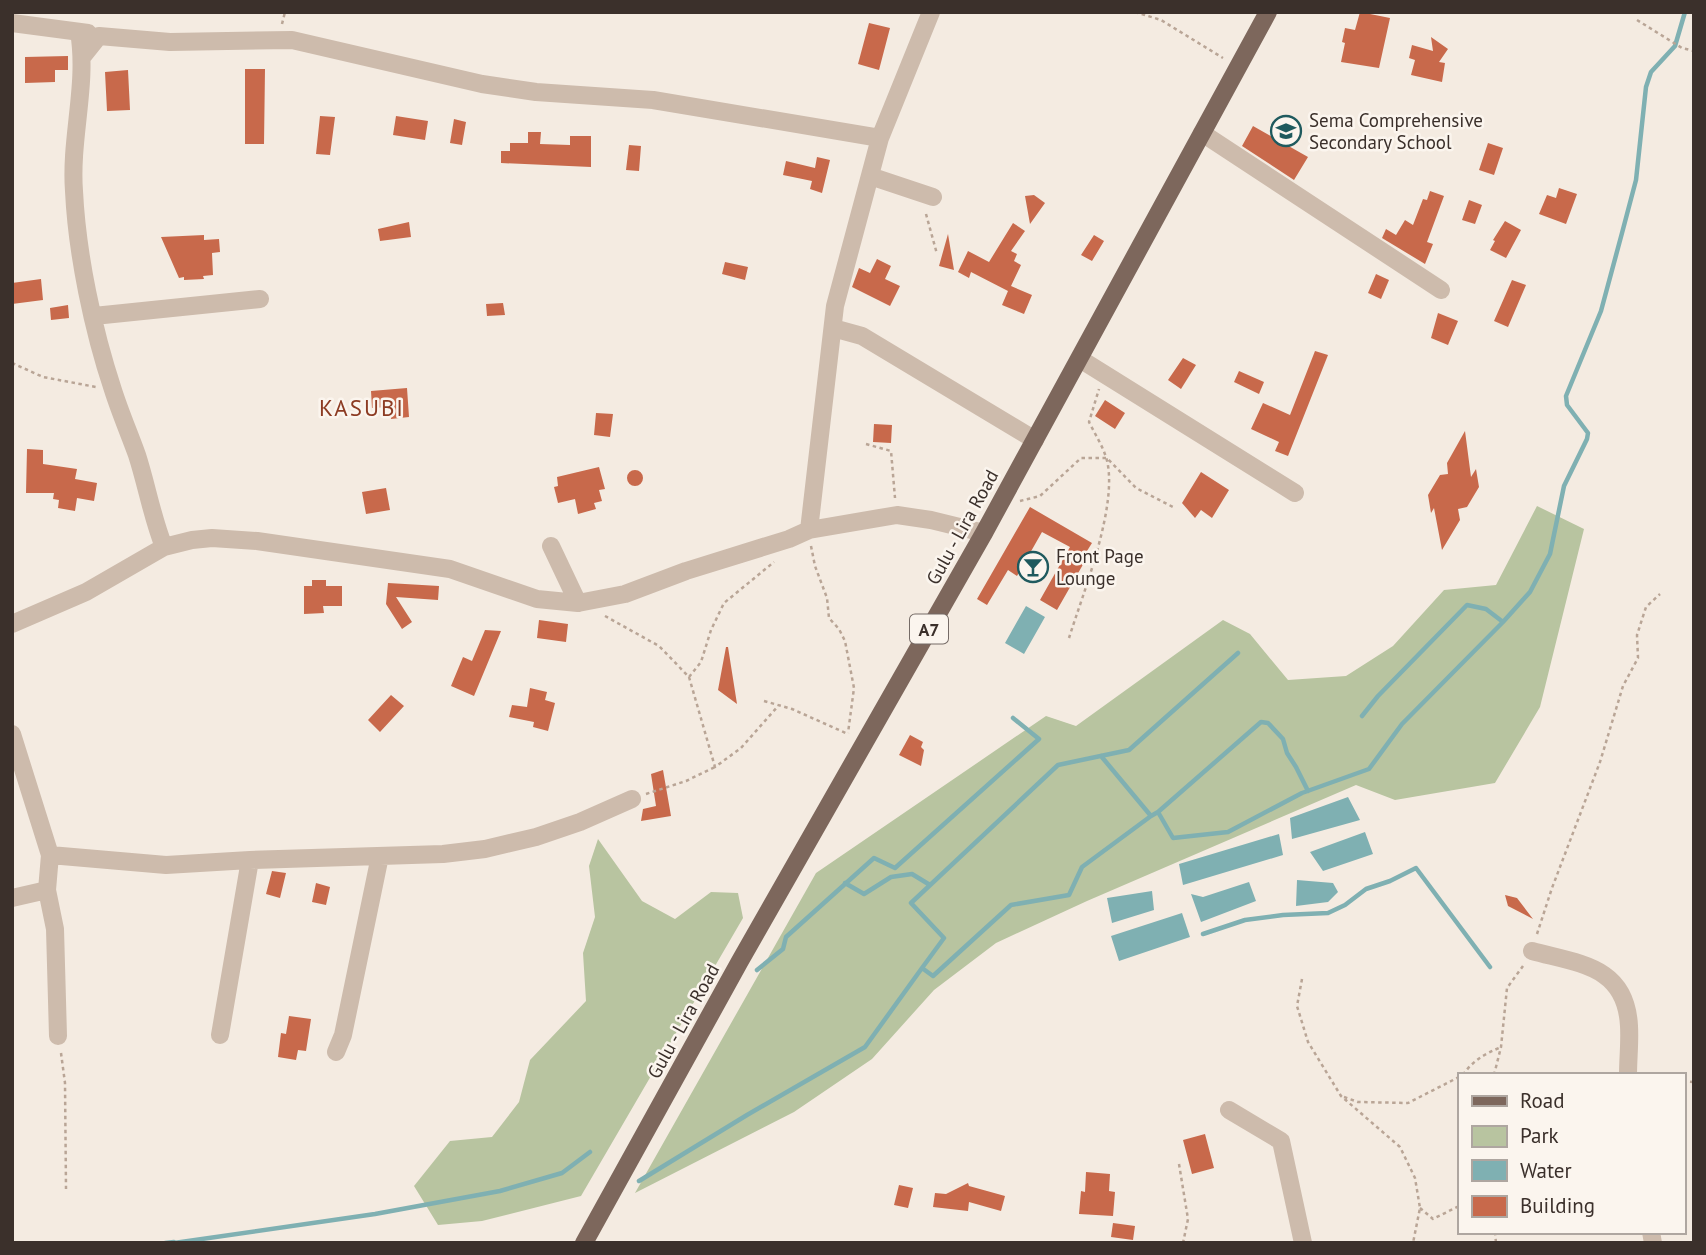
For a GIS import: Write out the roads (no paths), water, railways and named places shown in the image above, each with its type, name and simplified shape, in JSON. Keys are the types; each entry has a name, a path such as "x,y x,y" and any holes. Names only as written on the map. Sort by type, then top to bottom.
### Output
{"main road":[{"name":"Gulu - Lira Road","path":"584,1243 998,508 1268,12"}],"street":[{"path":"809,530 833,328 842,281 880,138 931,12"},
{"path":"12,23 99,36 170,42 292,40 482,84 536,92 653,100 880,138"},
{"path":"79,32 83,56 76,120 73,188 80,253 113,389 164,547"},
{"path":"83,56 99,36"},
{"path":"1202,133 1441,290"},
{"path":"870,176 933,197"},
{"path":"94,316 260,299"},
{"path":"833,328 862,336 1035,440"},
{"path":"1080,359 1295,493"},
{"path":"12,624 86,592 164,547 212,538 257,541 450,569 537,599 578,603 625,594 809,530 897,516 931,520 984,533"},
{"path":"551,546 578,603"},
{"path":"12,734 50,855 47,890 55,929 58,1035"},
{"path":"50,855 166,865 443,854 485,849 547,833 632,799"},
{"path":"336,1052 343,1035 380,856"},
{"path":"220,1035 250,860"},
{"path":"12,898 47,890"},
{"path":"1532,951 1579,964 1614,981 1627,1006 1628,1073"},
{"path":"1229,1110 1280,1141 1303,1243"}],"water":[{"path":"1026,606 1045,617 1024,654 1005,643"},
{"path":"1348,797 1360,820 1292,839 1290,818"},
{"path":"1365,832 1373,854 1323,871 1310,852"},
{"path":"1279,834 1283,855 1183,885 1179,864"},
{"path":"1297,880 1333,883 1338,892 1328,902 1296,906"},
{"path":"1249,882 1256,901 1201,922 1191,894 1203,897"},
{"path":"1152,891 1154,910 1112,923 1107,898"},
{"path":"1182,913 1190,937 1119,961 1111,936"}],"waterway":[{"path":"639,1181 865,1047 922,968 933,976 1011,905 1069,895 1082,867 1158,812 1173,838 1228,832 1302,793 1369,769 1402,724 1530,592 1550,554 1564,486 1587,439 1588,433 1567,405 1566,396 1601,311 1636,180 1646,87 1651,72 1675,46 1685,12"},
{"path":"1362,716 1378,696 1467,605 1486,609 1503,622"},
{"path":"922,968 944,938 911,903 1058,765 1129,750 1238,653"},
{"path":"757,970 783,949 786,937 874,858 895,868 1039,739 1013,718"},
{"path":"1158,812 1261,722 1268,723 1283,739 1287,753 1308,791"},
{"path":"1101,756 1151,816"},
{"path":"1203,934 1245,920 1328,913 1345,905 1366,889 1416,868 1490,967"},
{"path":"845,883 864,894 891,877 912,874 930,885"},
{"path":"174,1243 375,1214 500,1191 562,1173 590,1152"},
{"path":"165,1243 174,1242"}],"place":[{"name":"Sema Comprehensive Secondary School","path":"1286,131"},
{"name":"Front Page Lounge","path":"1033,567"}],"district":[{"name":"KASUBI","path":"362,407"}]}
